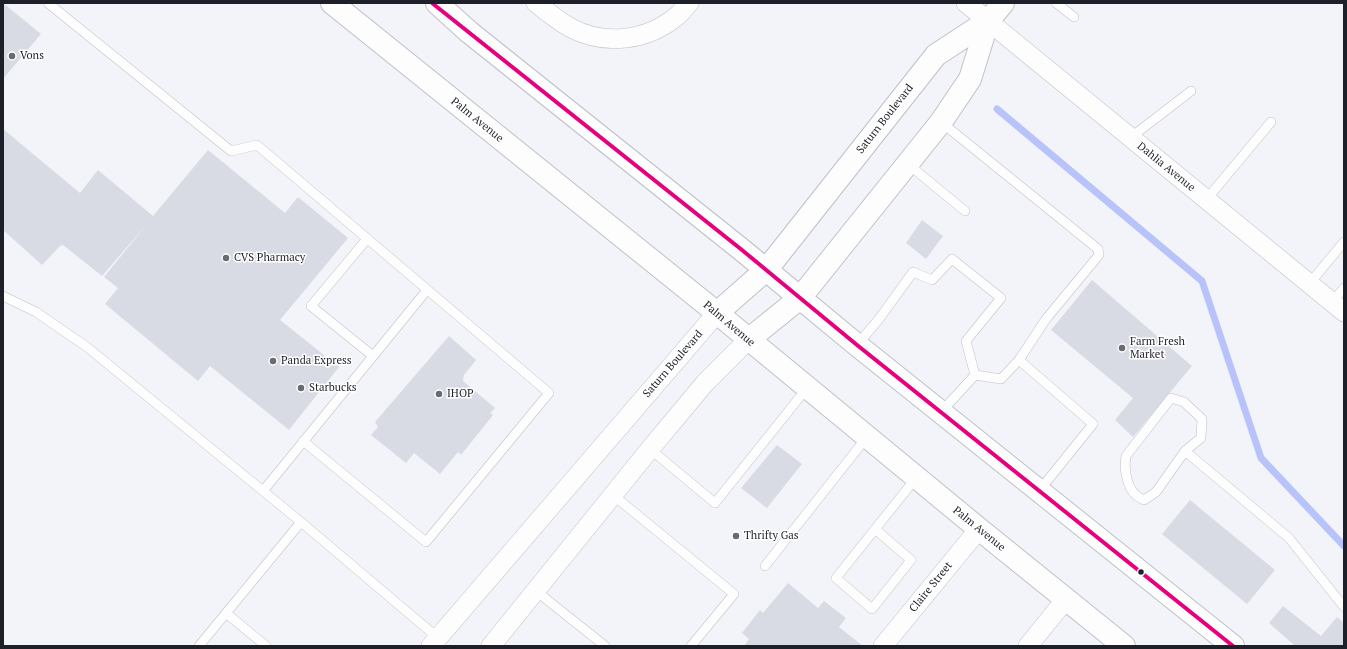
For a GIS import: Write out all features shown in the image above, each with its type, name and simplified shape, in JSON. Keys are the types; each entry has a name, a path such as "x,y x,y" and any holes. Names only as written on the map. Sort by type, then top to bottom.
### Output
{"main road":[{"name":"Palm Avenue","path":"332,3 717,313 978,529 1124,646"},
{"path":"437,3 469,32 766,269 941,412 1233,646"},
{"name":"Saturn Boulevard","path":"717,313 766,269 936,55 988,21 1003,3"},
{"name":"Saturn Boulevard","path":"748,340 800,298 941,122 970,79 988,21"}],"street":[{"path":"536,3 550,15 571,28 600,38 616,39 632,38 647,34 678,16 689,3"},
{"name":"Dahlia Avenue","path":"966,3 1338,307"},
{"name":"Saturn Boulevard","path":"434,642 717,313"},
{"name":"Saturn Boulevard","path":"491,646 650,449 709,379 748,340"},
{"name":"Claire Street","path":"883,646 978,529"},
{"path":"1028,646 1066,599"}],"lane":[{"path":"48,3 231,151 257,145 549,393 426,542 303,441"},
{"path":"1056,3 1074,17"},
{"path":"1130,138 1191,91"},
{"path":"941,122 1098,248 1099,255 1046,319 1019,360 1001,379 975,375"},
{"path":"1206,200 1271,122"},
{"path":"908,164 965,211"},
{"path":"367,238 311,306 373,356"},
{"path":"1309,284 1344,242"},
{"path":"857,344 878,319 913,272 932,280 952,259 1001,298 966,341 975,375"},
{"path":"1338,307 1344,288"},
{"path":"263,490 427,290"},
{"path":"3,296 36,312 87,347 301,522 434,642"},
{"path":"1019,360 1093,424 1039,491"},
{"path":"941,412 975,375"},
{"path":"650,449 715,503 807,388"},
{"path":"1171,398 1184,402 1202,419 1201,438 1185,451 1156,492 1144,500 1135,495 1128,481 1124,464 1126,456 1171,398"},
{"path":"765,566 867,437"},
{"path":"1185,451 1289,538 1344,607"},
{"path":"875,530 911,560 872,609 836,578 916,478"},
{"path":"614,495 734,594 691,646"},
{"path":"199,646 301,522"},
{"path":"536,591 605,646"},
{"path":"226,613 266,646"}],"building":[{"name":"Vons","path":"3,3 41,34 3,79"},
{"name":"CVS Pharmacy","path":"3,129 80,193 98,170 153,216 208,150 285,213 298,197 348,238 280,320 339,367 289,430 210,366 198,381 105,304 118,288 104,277 146,225 102,276 63,245 60,246 42,265 3,230"},
{"path":"922,220 943,236 926,259 906,243"},
{"name":"Farm Fresh Market","path":"1092,280 1192,366 1133,437 1115,420 1133,398 1051,330"},
{"name":"IHOP","path":"449,336 476,360 464,375 463,381 495,408 490,413 493,415 461,455 458,452 440,474 414,453 406,463 371,435 378,427 375,422"},
{"path":"777,445 802,464 767,508 741,488"},
{"path":"1190,500 1275,570 1247,604 1162,534"},
{"path":"788,583 818,608 824,601 846,618 839,627 863,646 744,646 749,639 742,633 760,610 763,613"},
{"path":"1283,606 1321,636 1337,617 1344,623 1344,646 1295,646 1269,623"}],"waterway":[{"path":"997,109 1202,281 1261,458 1344,546"}],"transit line":[{"path":"432,3 742,250 857,345 1233,646"}],"place":[{"name":"Vons","path":"12,56"},
{"name":"CVS Pharmacy","path":"226,258"},
{"name":"Farm Fresh Market","path":"1122,348"},
{"name":"Panda Express","path":"273,361"},
{"name":"Starbucks","path":"301,388"},
{"name":"IHOP","path":"439,394"},
{"name":"Thrifty Gas","path":"736,536"}]}
